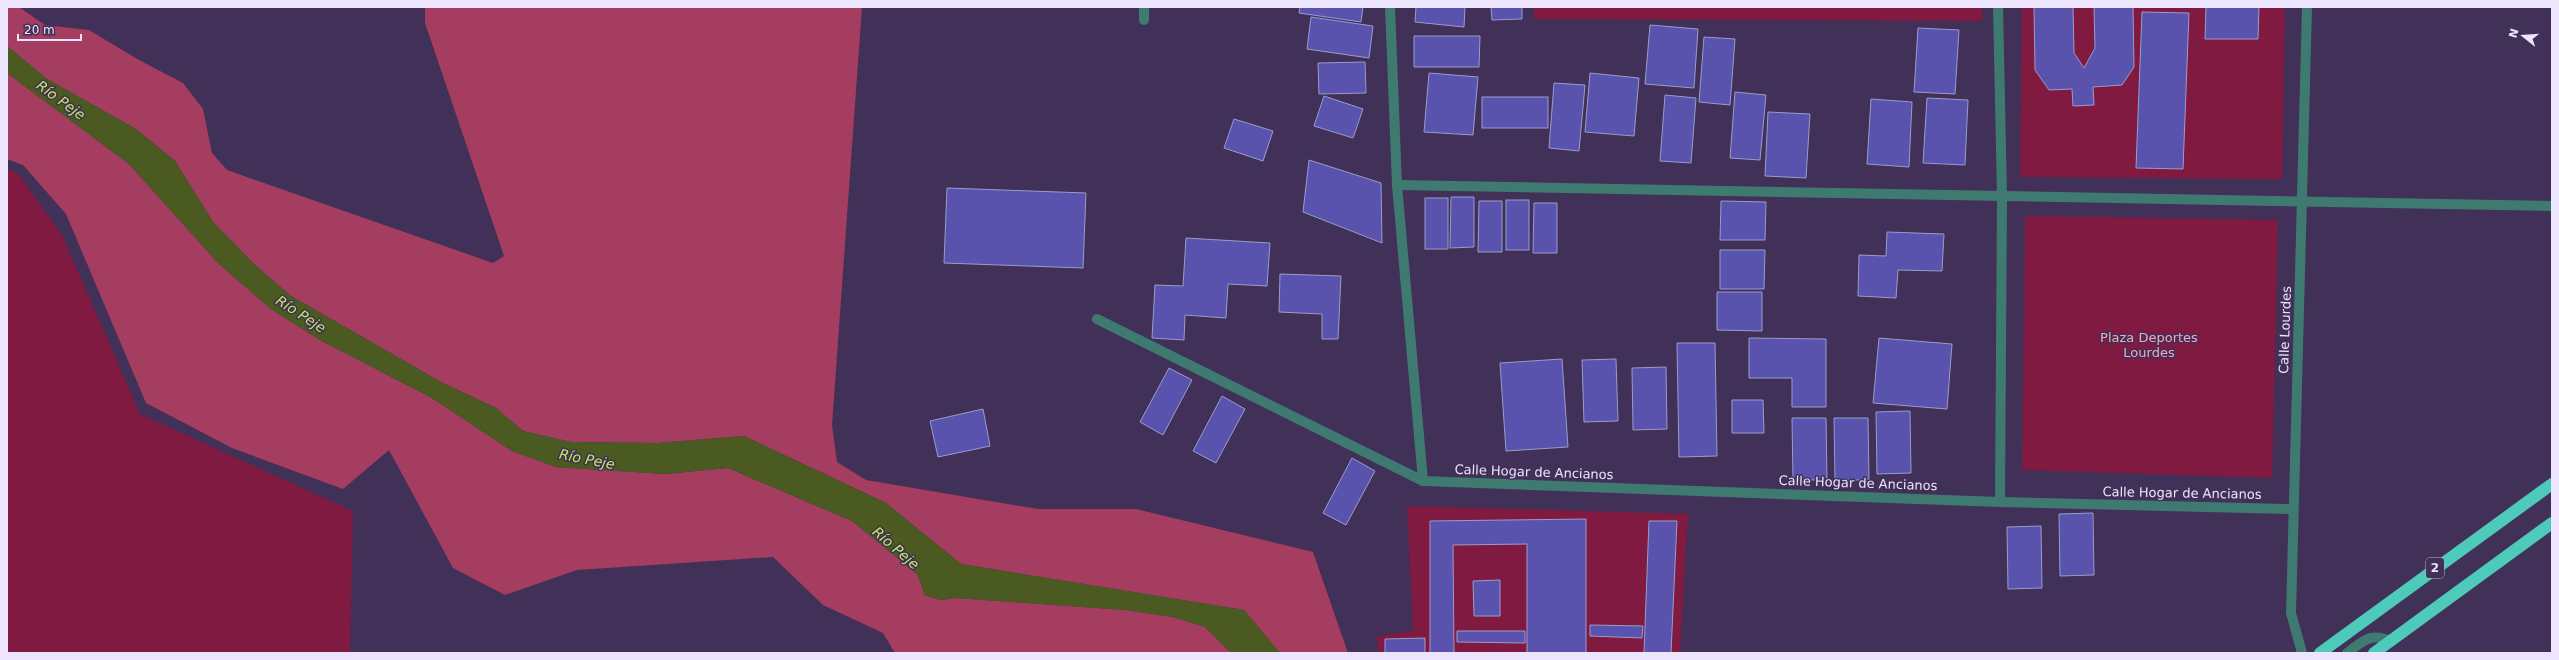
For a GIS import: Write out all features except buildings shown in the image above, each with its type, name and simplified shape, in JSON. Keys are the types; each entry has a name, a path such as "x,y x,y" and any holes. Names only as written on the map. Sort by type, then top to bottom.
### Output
{"highway":[{"name":"2","path":"2320,653 2552,484"},
{"path":"2374,653 2552,523"}],"street":[{"path":"1144,7 1144,20"},
{"path":"1390,7 1397,185 1423,481"},
{"path":"1998,7 2002,196 2000,502"},
{"name":"Calle Lourdes","path":"2302,653 2291,613 2292,509 2303,200 2306,7"},
{"path":"1397,185 2303,200 2550,206"},
{"path":"1097,319 1423,481"},
{"name":"Calle Hogar de Ancianos","path":"1423,481 2000,502 2292,509"},
{"path":"2347,653 2368,637 2378,636 2391,641"}],"green space":[{"path":"1534,7 1982,7 1982,21 1534,19"},
{"path":"2022,7 2285,7 2282,179 2020,177"},
{"path":"7,167 20,176 62,235 140,414 353,511 350,653 7,653"},
{"name":"Plaza Deportes Lourdes","path":"2025,216 2278,220 2272,478 2022,470"},
{"path":"1407,506 1688,514 1680,653 1378,653 1377,636 1413,631"}],"shaded area":[{"path":"7,7 19,7 45,25 89,30 139,60 183,83 203,109 212,153 227,170 493,263 504,256 425,23 425,7 862,7 832,425 837,462 866,480 1038,509 1136,509 1313,552 1348,653 1280,653 1244,610 961,564 886,503 744,436 658,443 571,442 523,431 496,408 441,382 291,296 255,265 213,222 175,161 136,129 47,79 7,46"},
{"path":"7,73 129,164 218,263 271,309 320,340 432,398 512,451 556,467 665,474 728,468 852,521 917,574 925,595 940,600 956,598 1125,610 1173,617 1205,627 1231,653 895,653 883,633 823,605 773,557 577,570 505,595 453,568 389,450 343,489 232,448 146,403 66,214 23,165 7,159"}],"water":[{"name":"Río Peje","path":"7,46 47,79 136,129 175,161 213,222 255,265 291,296 441,382 496,408 523,431 571,442 658,443 744,436 886,503 961,564 1244,610 1280,653 1231,653 1205,627 1173,617 1125,610 956,598 940,600 925,595 917,574 852,521 728,468 665,474 556,467 512,451 432,398 320,340 271,309 218,263 129,164 7,73"}]}
